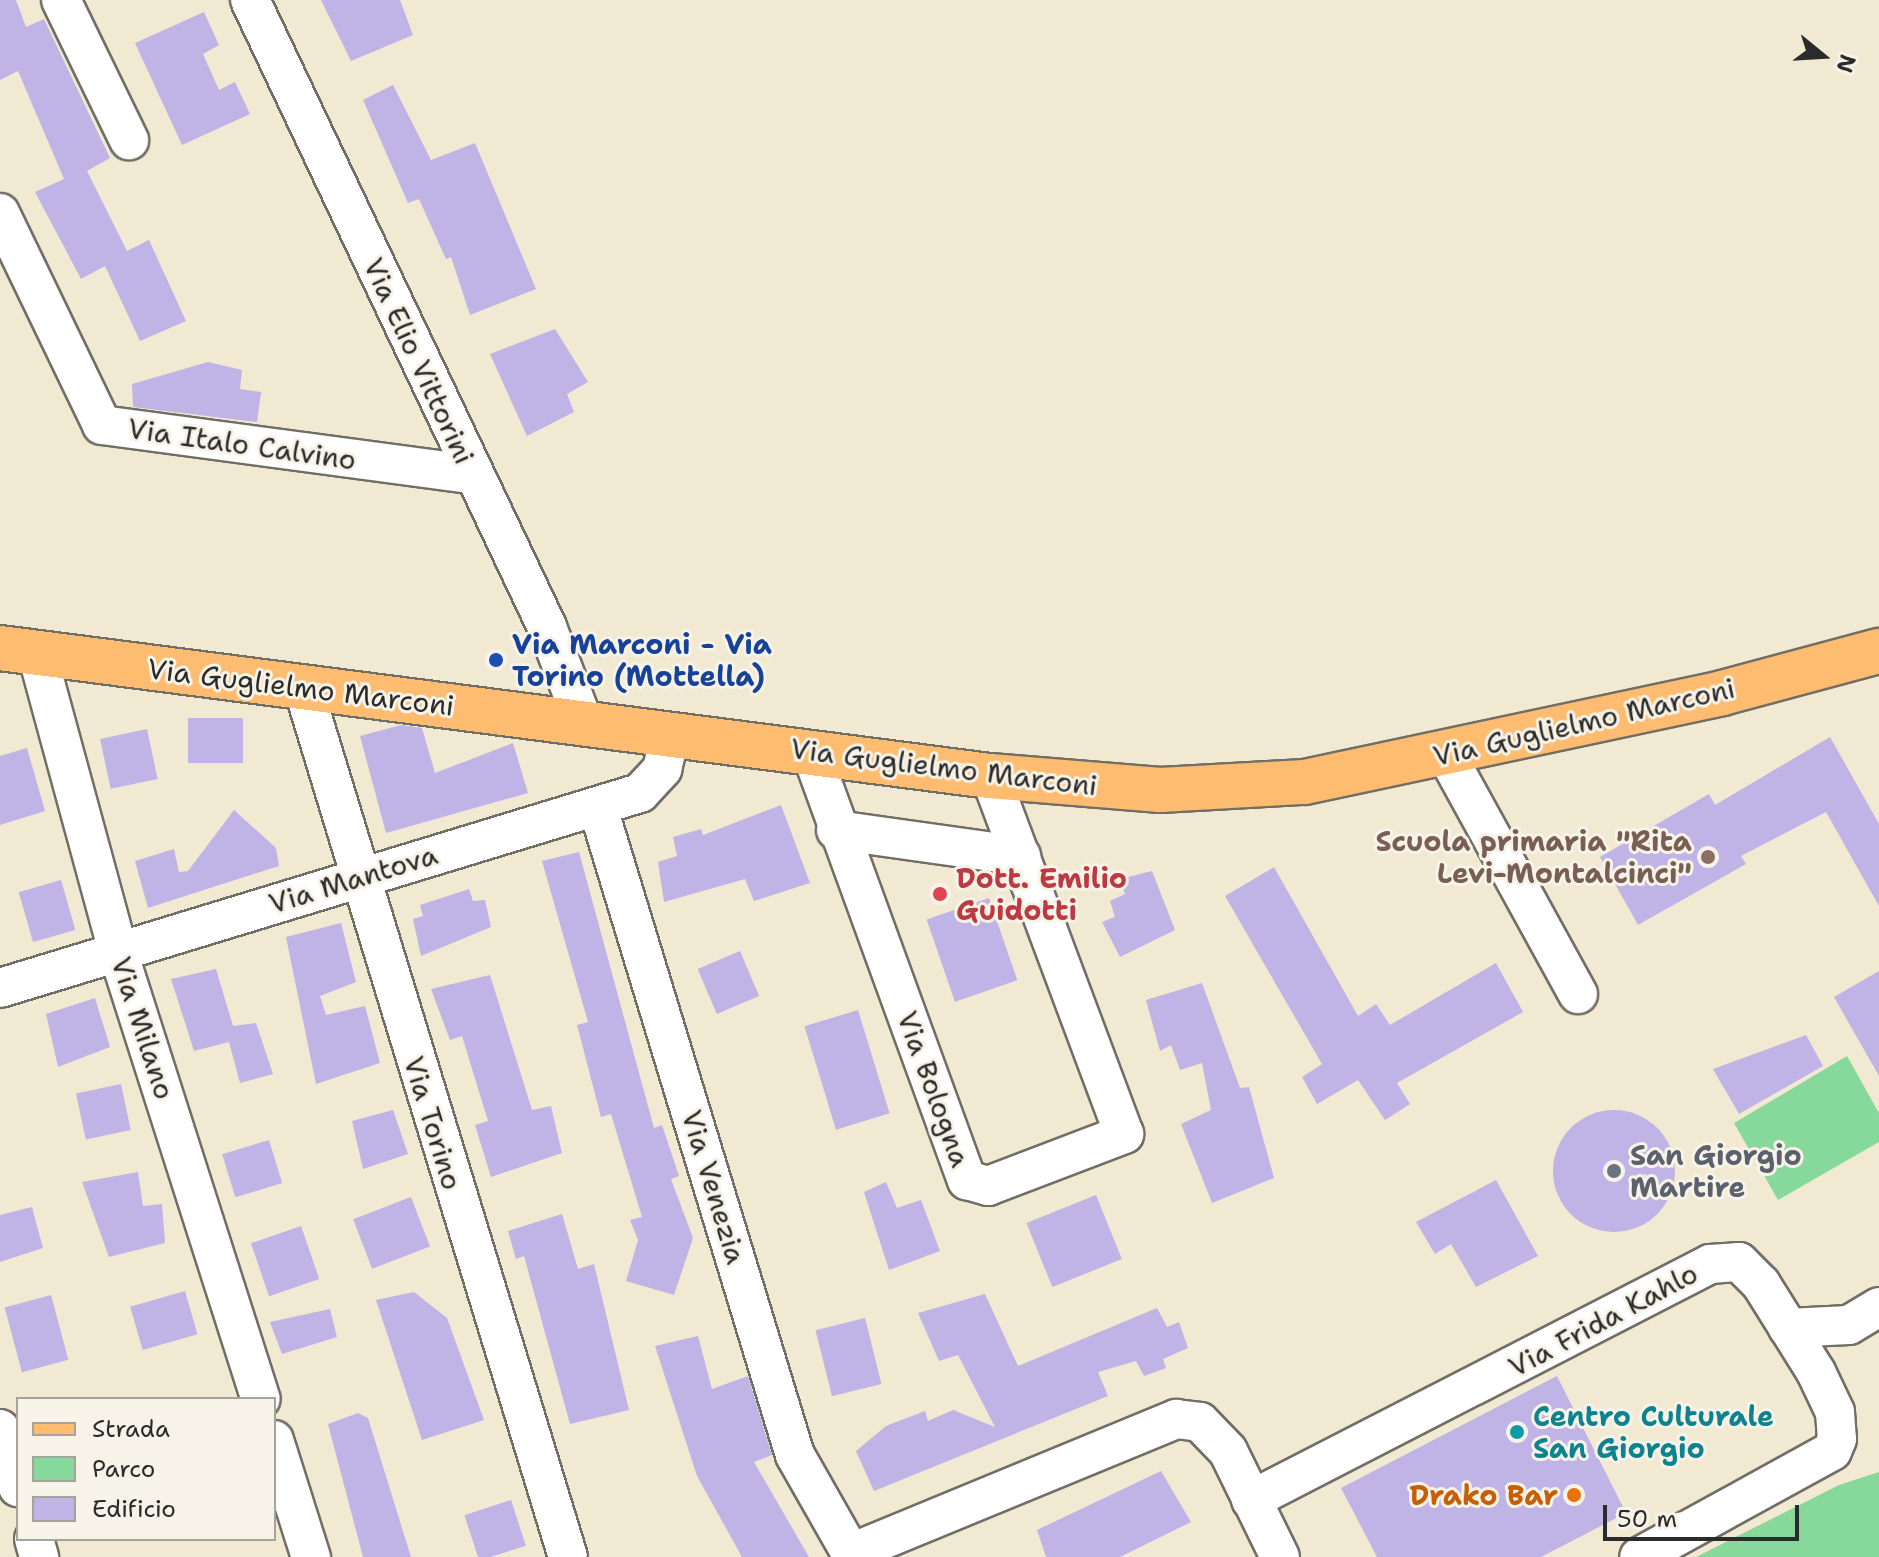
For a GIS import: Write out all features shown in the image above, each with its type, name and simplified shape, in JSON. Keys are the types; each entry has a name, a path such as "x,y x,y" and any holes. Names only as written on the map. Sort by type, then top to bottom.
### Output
{"main road":[{"name":"Via Guglielmo Marconi","path":"18,651 990,776 1160,790 1305,782 1722,693 1879,651"}],"street":[{"path":"61,0 129,140"},
{"name":"Via Elio Vittorini","path":"250,0 471,474 547,627 584,724"},
{"name":"Via Italo Calvino","path":"0,213 102,425 471,474"},
{"name":"Via Milano","path":"18,651 260,1397"},
{"name":"Via Torino","path":"303,687 358,876 568,1557"},
{"name":"Via Mantova","path":"0,988 358,876 598,808 640,793 662,769 671,734"},
{"name":"Via Bologna","path":"811,752 836,830 967,1180 988,1186 1124,1134 990,776"},
{"path":"1446,754 1578,994"},
{"name":"Via Venezia","path":"598,808 795,1455 852,1555"},
{"path":"836,830 1021,856"},
{"name":"Via Frida Kahlo","path":"1251,1500 1710,1264 1739,1262 1761,1284 1816,1372 1835,1412 1832,1451 1639,1557"},
{"path":"1788,1328 1864,1316"},
{"path":"1816,1372 1864,1316"},
{"path":"852,1555 1176,1419 1200,1422 1228,1451 1280,1557"},
{"path":"0,1429 16,1481"},
{"path":"276,1446 311,1557"}],"green space":[{"path":"1847,1056 1879,1113 1879,1142 1778,1200 1734,1123"},
{"path":"1879,1472 1879,1557 1696,1557 1839,1485"}],"building":[{"path":"0,0 16,0 26,27 44,19 110,158 87,171 127,251 149,240 186,321 140,341 105,266 81,279 35,192 64,179 18,71 0,80"},
{"path":"321,0 400,0 413,35 351,61"},
{"path":"204,12 219,45 203,54 219,90 235,82 250,114 182,145 135,43"},
{"path":"393,85 431,160 475,143 536,289 470,315 451,257 446,259 419,199 408,203 363,100"},
{"path":"555,329 588,382 567,394 574,412 527,436 490,354"},
{"path":"208,362 242,370 240,389 261,392 257,422 133,407 132,384"},
{"path":"188,718 243,718 243,763 188,763"},
{"path":"401,725 422,728 435,773 513,743 528,793 386,833 360,736"},
{"path":"147,729 158,779 111,789 100,739"},
{"path":"1830,737 1879,824 1879,906 1826,812 1741,856 1746,864 1638,925 1600,857 1709,794 1715,805"},
{"path":"27,748 45,811 0,825 0,756"},
{"path":"781,805 810,883 754,901 745,879 664,902 658,862 677,856 673,837 701,829 703,835"},
{"path":"234,810 276,848 279,866 148,908 135,861 174,849 179,872 188,871"},
{"path":"579,852 654,1128 662,1125 679,1176 671,1179 693,1238 674,1295 626,1281 638,1240 630,1220 642,1217 611,1114 601,1117 577,1025 588,1022 542,861"},
{"path":"1274,867 1358,1016 1376,1004 1390,1025 1496,963 1523,1012 1397,1083 1410,1104 1385,1120 1358,1080 1317,1104 1302,1077 1322,1064 1225,896"},
{"path":"1152,871 1175,930 1120,957 1102,922 1115,917 1110,901 1125,894 1120,879"},
{"path":"61,880 75,930 33,942 19,892"},
{"path":"469,889 473,901 485,900 491,927 421,956 413,919 423,916 420,905"},
{"path":"989,898 1017,980 955,1002 927,919"},
{"path":"341,923 356,982 320,996 326,1015 365,1006 380,1063 316,1084 286,937"},
{"path":"740,951 759,996 717,1014 698,969"},
{"path":"216,969 233,1026 256,1023 273,1074 240,1083 229,1042 194,1051 171,979"},
{"path":"1879,971 1879,1076 1834,997"},
{"path":"490,975 532,1110 551,1106 562,1153 491,1177 475,1125 488,1121 462,1036 450,1040 431,989"},
{"path":"1202,983 1240,1088 1249,1087 1274,1178 1212,1203 1181,1124 1211,1110 1202,1063 1180,1070 1171,1045 1160,1051 1146,1000"},
{"path":"95,998 110,1047 58,1067 46,1014"},
{"path":"858,1010 890,1113 836,1130 804,1026"},
{"path":"1806,1035 1823,1066 1739,1114 1713,1069"},
{"path":"121,1084 131,1130 86,1140 76,1094"},
{"path":"393,1110 408,1154 363,1169 352,1121"},
{"name":"San Giorgio Martire","path":"1614,1110 1637,1115 1657,1128 1670,1148 1675,1171 1670,1194 1657,1214 1637,1227 1614,1232 1591,1227 1571,1214 1558,1194 1553,1171 1558,1148 1571,1128 1591,1115"},
{"path":"269,1140 282,1183 235,1197 222,1154"},
{"path":"138,1172 143,1206 162,1204 165,1243 109,1257 82,1182"},
{"path":"1496,1180 1538,1256 1476,1287 1451,1244 1435,1254 1416,1222"},
{"path":"886,1182 897,1208 921,1200 940,1251 889,1270 864,1192"},
{"path":"1096,1195 1122,1259 1052,1287 1026,1223"},
{"path":"411,1197 430,1246 372,1269 353,1219"},
{"path":"32,1207 43,1248 0,1262 0,1215"},
{"path":"562,1214 578,1269 594,1264 629,1410 570,1424 524,1256 516,1259 508,1231"},
{"path":"301,1226 319,1279 269,1296 251,1243"},
{"path":"185,1291 197,1334 143,1350 130,1307"},
{"path":"414,1292 447,1318 484,1420 422,1440 376,1300"},
{"path":"985,1294 1018,1366 1157,1308 1167,1327 1179,1322 1188,1348 1163,1359 1166,1368 1144,1376 1136,1361 1098,1372 1108,1396 874,1491 856,1451 886,1426 925,1411 928,1421 953,1410 995,1427 958,1355 939,1361 918,1313"},
{"path":"51,1295 68,1360 22,1372 5,1307"},
{"path":"330,1309 337,1337 282,1354 270,1322"},
{"path":"865,1318 881,1384 832,1396 816,1330"},
{"path":"698,1336 712,1389 748,1376 772,1455 754,1462 809,1557 742,1557 697,1476 655,1346"},
{"name":"Centro Culturale San Giorgio","path":"1557,1376 1626,1513 1541,1557 1377,1557 1341,1488"},
{"path":"358,1413 368,1418 411,1557 363,1557 328,1424"},
{"path":"1161,1471 1191,1522 1120,1557 1046,1557 1037,1530"},
{"path":"511,1500 526,1546 491,1557 478,1557 464,1515"}],"place":[{"name":"Via Marconi - Via Torino (Mottella)","path":"496,660"},
{"name":"Scuola primaria \"Rita Levi-Montalcinci\"","path":"1708,857"},
{"name":"Dott. Emilio Guidotti","path":"940,894"},
{"name":"San Giorgio Martire","path":"1614,1171"},
{"name":"Centro Culturale San Giorgio","path":"1517,1432"},
{"name":"Drako Bar","path":"1574,1495"}]}
